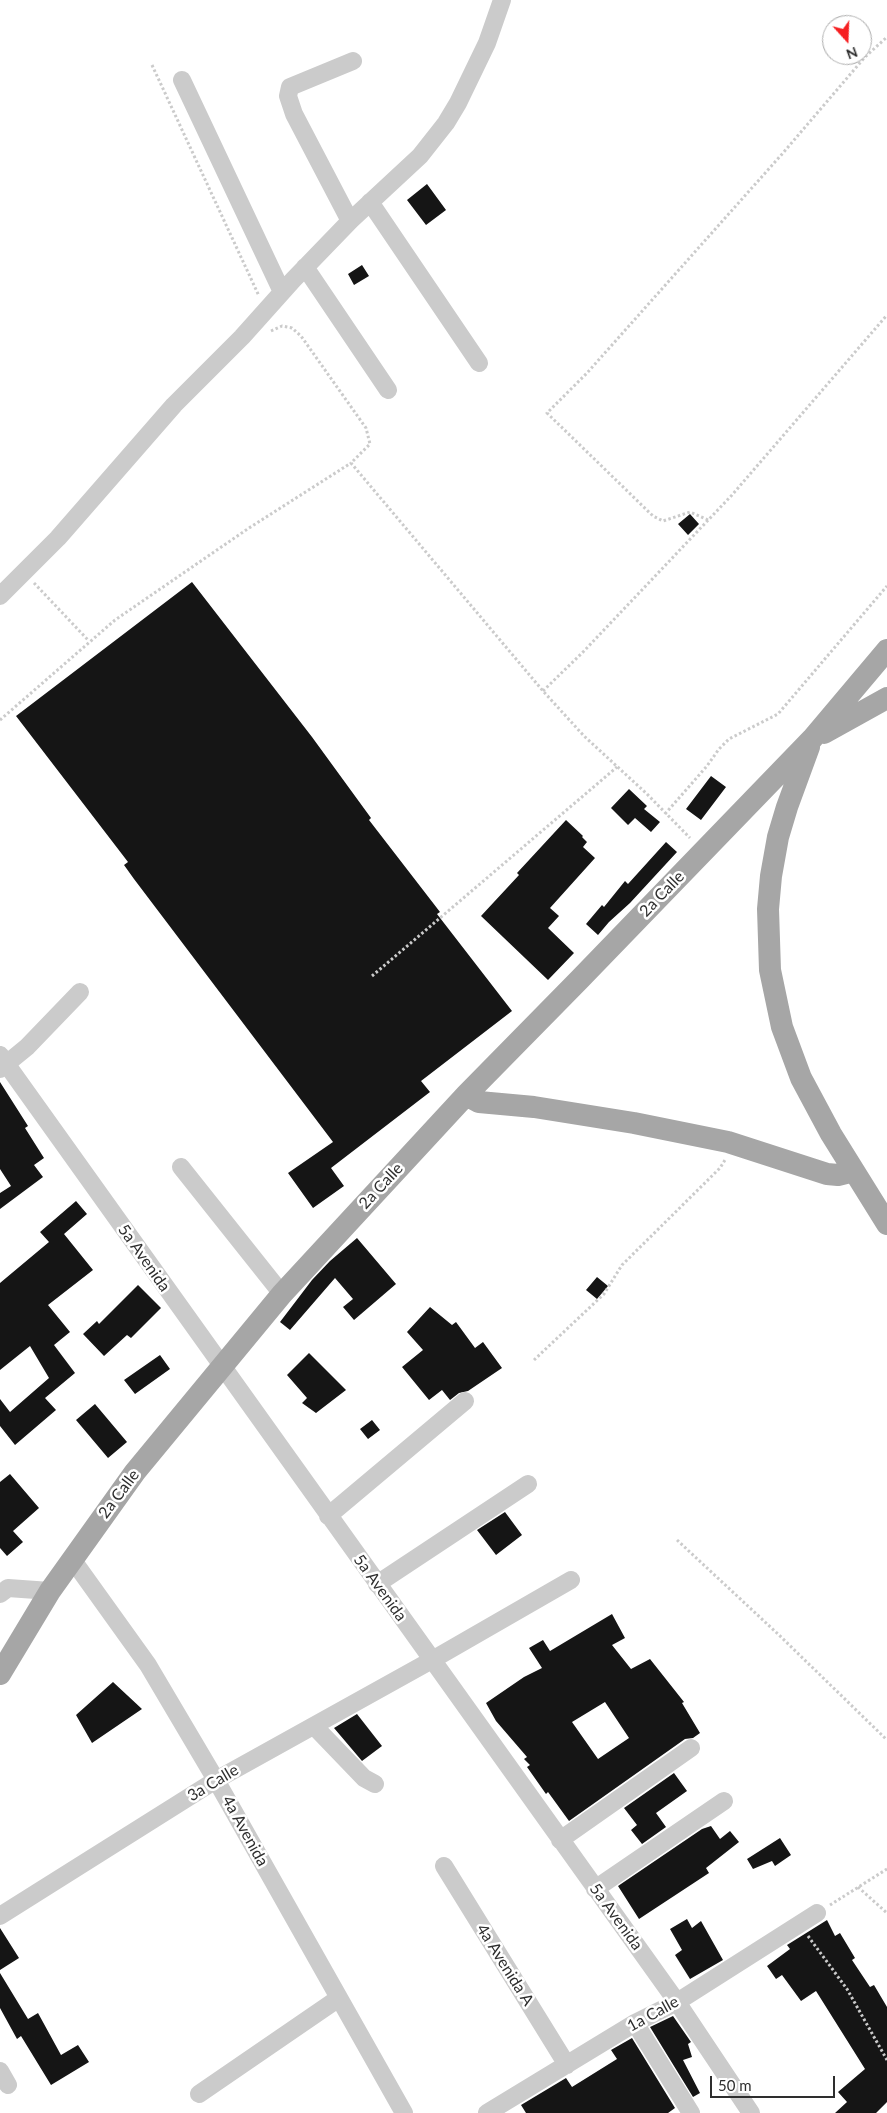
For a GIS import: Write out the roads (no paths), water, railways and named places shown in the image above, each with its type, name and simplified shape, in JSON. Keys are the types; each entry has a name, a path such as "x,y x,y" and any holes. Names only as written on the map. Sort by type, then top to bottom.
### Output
{"main road":[{"path":"887,650 812,739 778,837 771,876 768,909 770,970 774,996 790,1051 814,1103 887,1224"},
{"path":"812,739 887,698"},
{"name":"2a Calle","path":"0,1674 50,1591 136,1472 282,1294 466,1095 812,739"},
{"path":"466,1095 479,1102 534,1107 634,1123 728,1142 827,1174 838,1175 846,1173 852,1168"}],"street":[{"path":"0,596 58,538 174,406 242,337 305,267 350,221 420,156 446,123 458,103 487,43 502,0"},
{"path":"350,221 294,114 288,96 290,87 353,61"},
{"path":"182,80 282,292"},
{"path":"370,202 479,363"},
{"path":"305,267 388,390"},
{"path":"2,1063 27,1047 80,992"},
{"name":"5a Avenida","path":"2,1063 677,2002 751,2113"},
{"path":"181,1167 282,1294"},
{"path":"328,1516 464,1401"},
{"path":"377,1584 528,1484"},
{"name":"4a Avenida","path":"72,1559 148,1666 216,1780 404,2113"},
{"name":"3a Calle","path":"0,1916 216,1780 571,1580"},
{"path":"3,1586 50,1591"},
{"path":"314,1726 364,1778 375,1784"},
{"path":"560,1840 691,1748"},
{"path":"595,1889 724,1801"},
{"name":"4a Avenida A","path":"444,1866 566,2064"},
{"name":"1a Calle","path":"487,2113 636,2023 677,2002 817,1913"},
{"path":"199,2094 339,1998"},
{"path":"636,2023 691,2113"}]}
